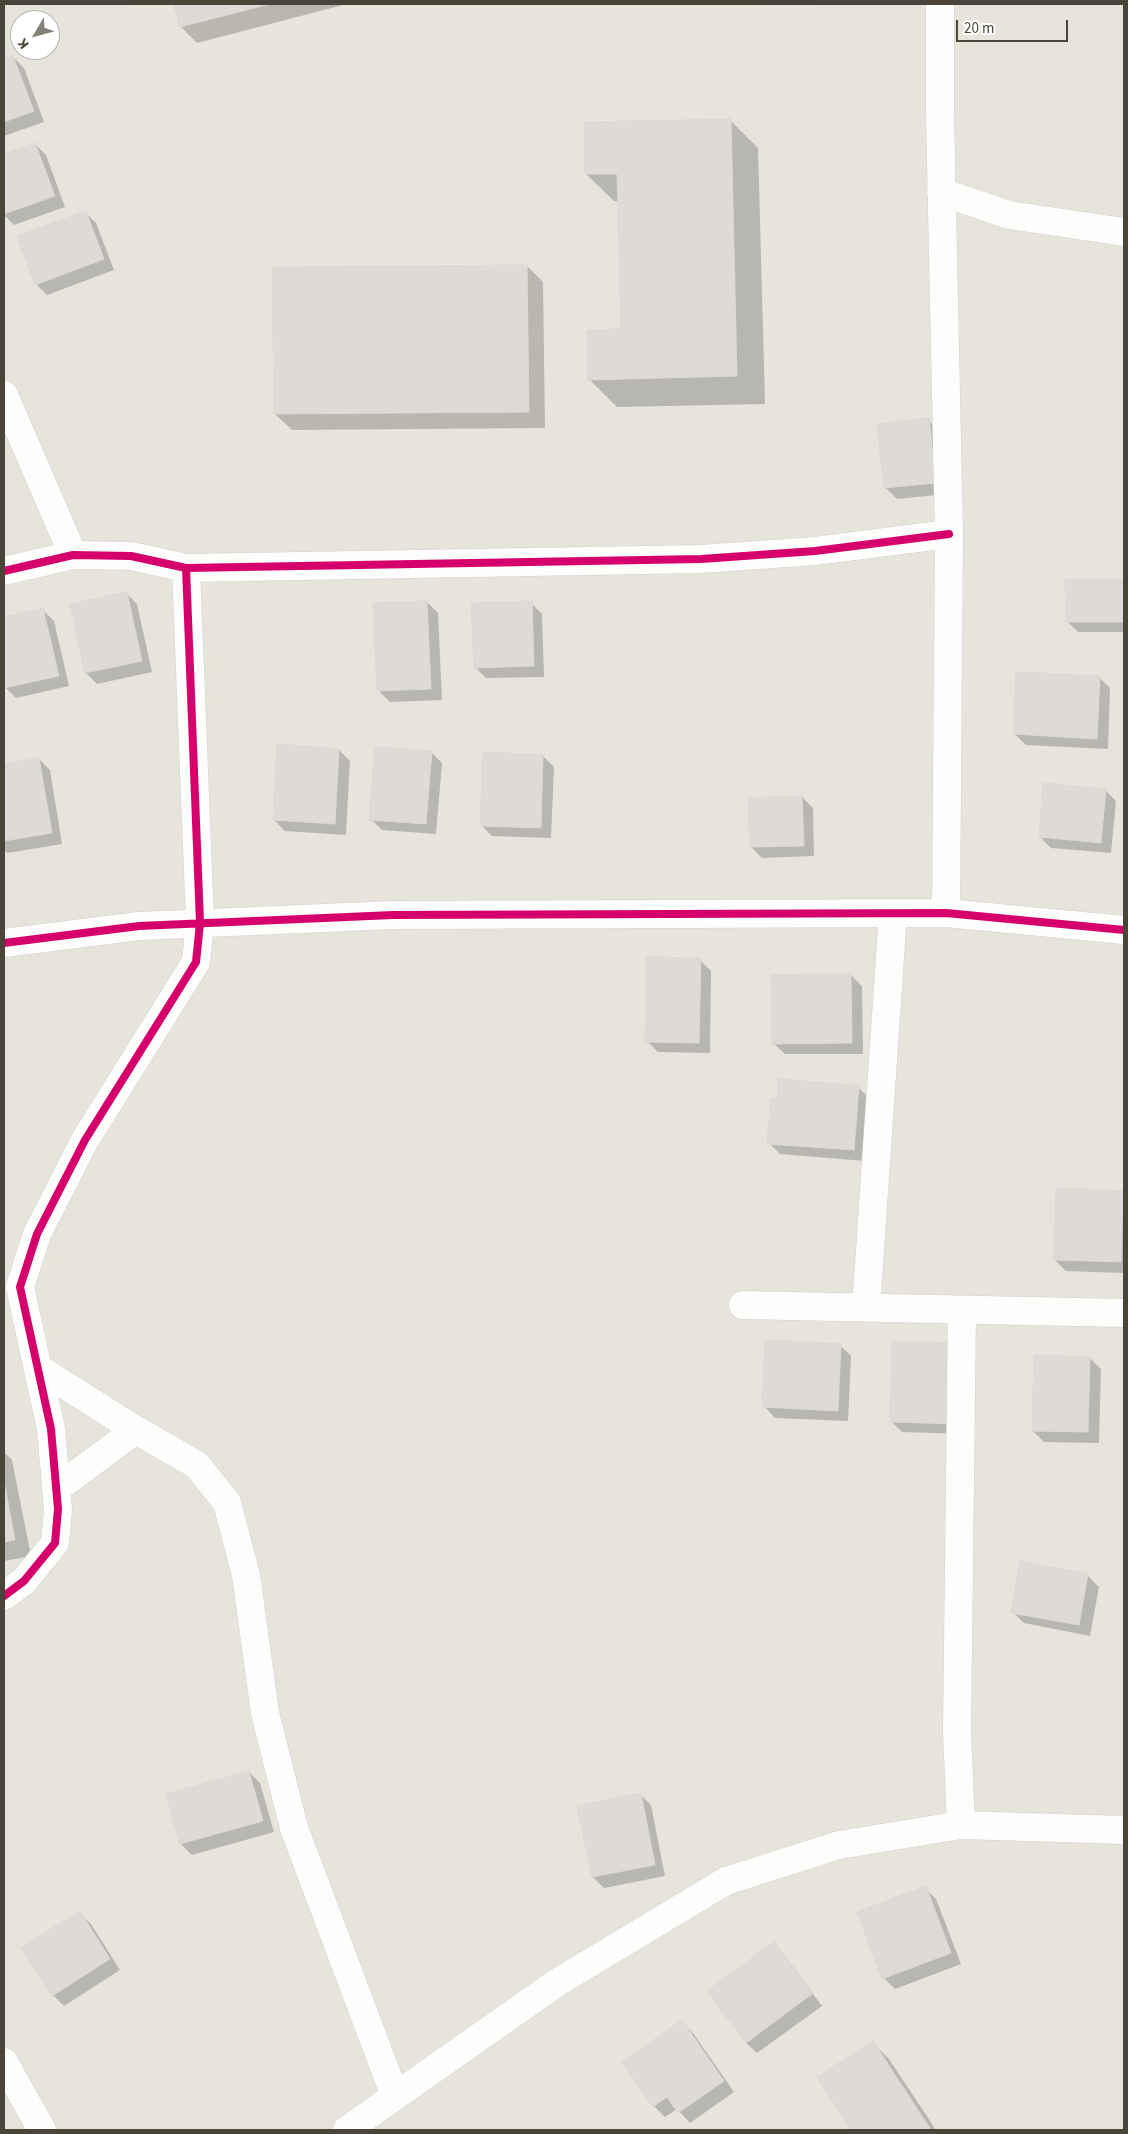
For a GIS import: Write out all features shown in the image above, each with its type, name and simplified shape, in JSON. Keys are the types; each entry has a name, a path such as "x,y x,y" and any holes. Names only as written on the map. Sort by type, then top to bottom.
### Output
{"street":[{"path":"940,4 941,192 949,534 946,913"},
{"path":"941,192 1009,215 1124,232"},
{"path":"4,395 73,555"},
{"path":"4,571 73,555 131,556 186,568 701,559 815,551 949,534"},
{"path":"4,1596 24,1581 55,1543 58,1509 51,1429 20,1287 38,1234 84,1140 196,962 200,924 186,568"},
{"path":"4,943 139,926 393,915 946,913 1124,930"},
{"path":"866,1308 893,914"},
{"path":"742,1305 1124,1313"},
{"path":"961,1825 957,1731 962,1311"},
{"path":"38,1368 136,1430 197,1465 227,1503 246,1575 265,1713 294,1828 395,2096"},
{"path":"56,1489 136,1430"},
{"path":"347,2130 558,1982 726,1881 838,1845 961,1825 1124,1830"},
{"path":"4,2062 42,2130"}],"shaded area":[{"path":"4,4 1124,4 1124,2130 4,2130"},
{"path":"133,4 822,5 555,15 513,51 558,466 264,477 236,421 207,198"}],"building":[{"path":"174,4 270,4 180,27"},
{"path":"10,57 10,60 15,60 34,111 4,122 4,59"},
{"path":"731,119 737,376 588,380 587,330 621,329 617,174 585,174 584,122"},
{"path":"35,143 55,196 4,214 4,154"},
{"path":"86,211 104,259 35,285 17,236"},
{"path":"527,265 529,412 274,414 272,267"},
{"path":"929,418 936,483 884,488 877,424"},
{"path":"1065,579 1123,579 1123,622 1066,622"},
{"path":"127,592 142,661 85,673 70,604"},
{"path":"427,601 431,689 377,691 373,603"},
{"path":"532,601 534,666 474,668 471,603"},
{"path":"43,608 59,676 4,688 4,617"},
{"path":"1016,672 1100,676 1097,739 1013,734"},
{"path":"277,744 339,749 335,824 273,820"},
{"path":"375,747 432,751 426,824 369,820"},
{"path":"483,752 543,755 541,828 480,826"},
{"path":"39,758 52,833 4,841 4,764"},
{"path":"1043,783 1106,789 1101,843 1039,837"},
{"path":"802,796 804,846 750,847 748,798"},
{"path":"647,957 701,958 699,1043 645,1042"},
{"path":"851,974 852,1043 772,1044 771,975"},
{"path":"779,1079 859,1086 854,1150 767,1144 771,1098 777,1099"},
{"path":"1056,1188 1123,1191 1121,1262 1054,1260"},
{"path":"765,1340 841,1344 838,1411 762,1407"},
{"path":"892,1342 959,1343 957,1424 890,1422"},
{"path":"1034,1355 1090,1357 1088,1432 1032,1431"},
{"path":"4,1481 15,1540 4,1542"},
{"path":"1020,1561 1088,1574 1079,1625 1011,1613"},
{"path":"249,1771 263,1821 180,1844 166,1794"},
{"path":"641,1793 655,1865 592,1877 577,1806"},
{"path":"926,1886 951,1953 882,1979 857,1912"},
{"path":"80,1911 110,1959 52,1996 21,1948"},
{"path":"774,1942 812,1994 746,2043 707,1991"},
{"path":"682,2020 724,2081 678,2113 667,2097 653,2107 622,2062"},
{"path":"873,2041 931,2130 851,2130 817,2077"}],"cycle path":[{"path":"4,571 73,555 131,556 186,568 701,559 815,551 949,534"},
{"path":"4,1596 24,1581 55,1543 58,1509 51,1429 20,1287 37,1234 85,1140 196,962 200,923 186,568"},
{"path":"4,943 139,926 393,915 946,913 1124,930"}]}
